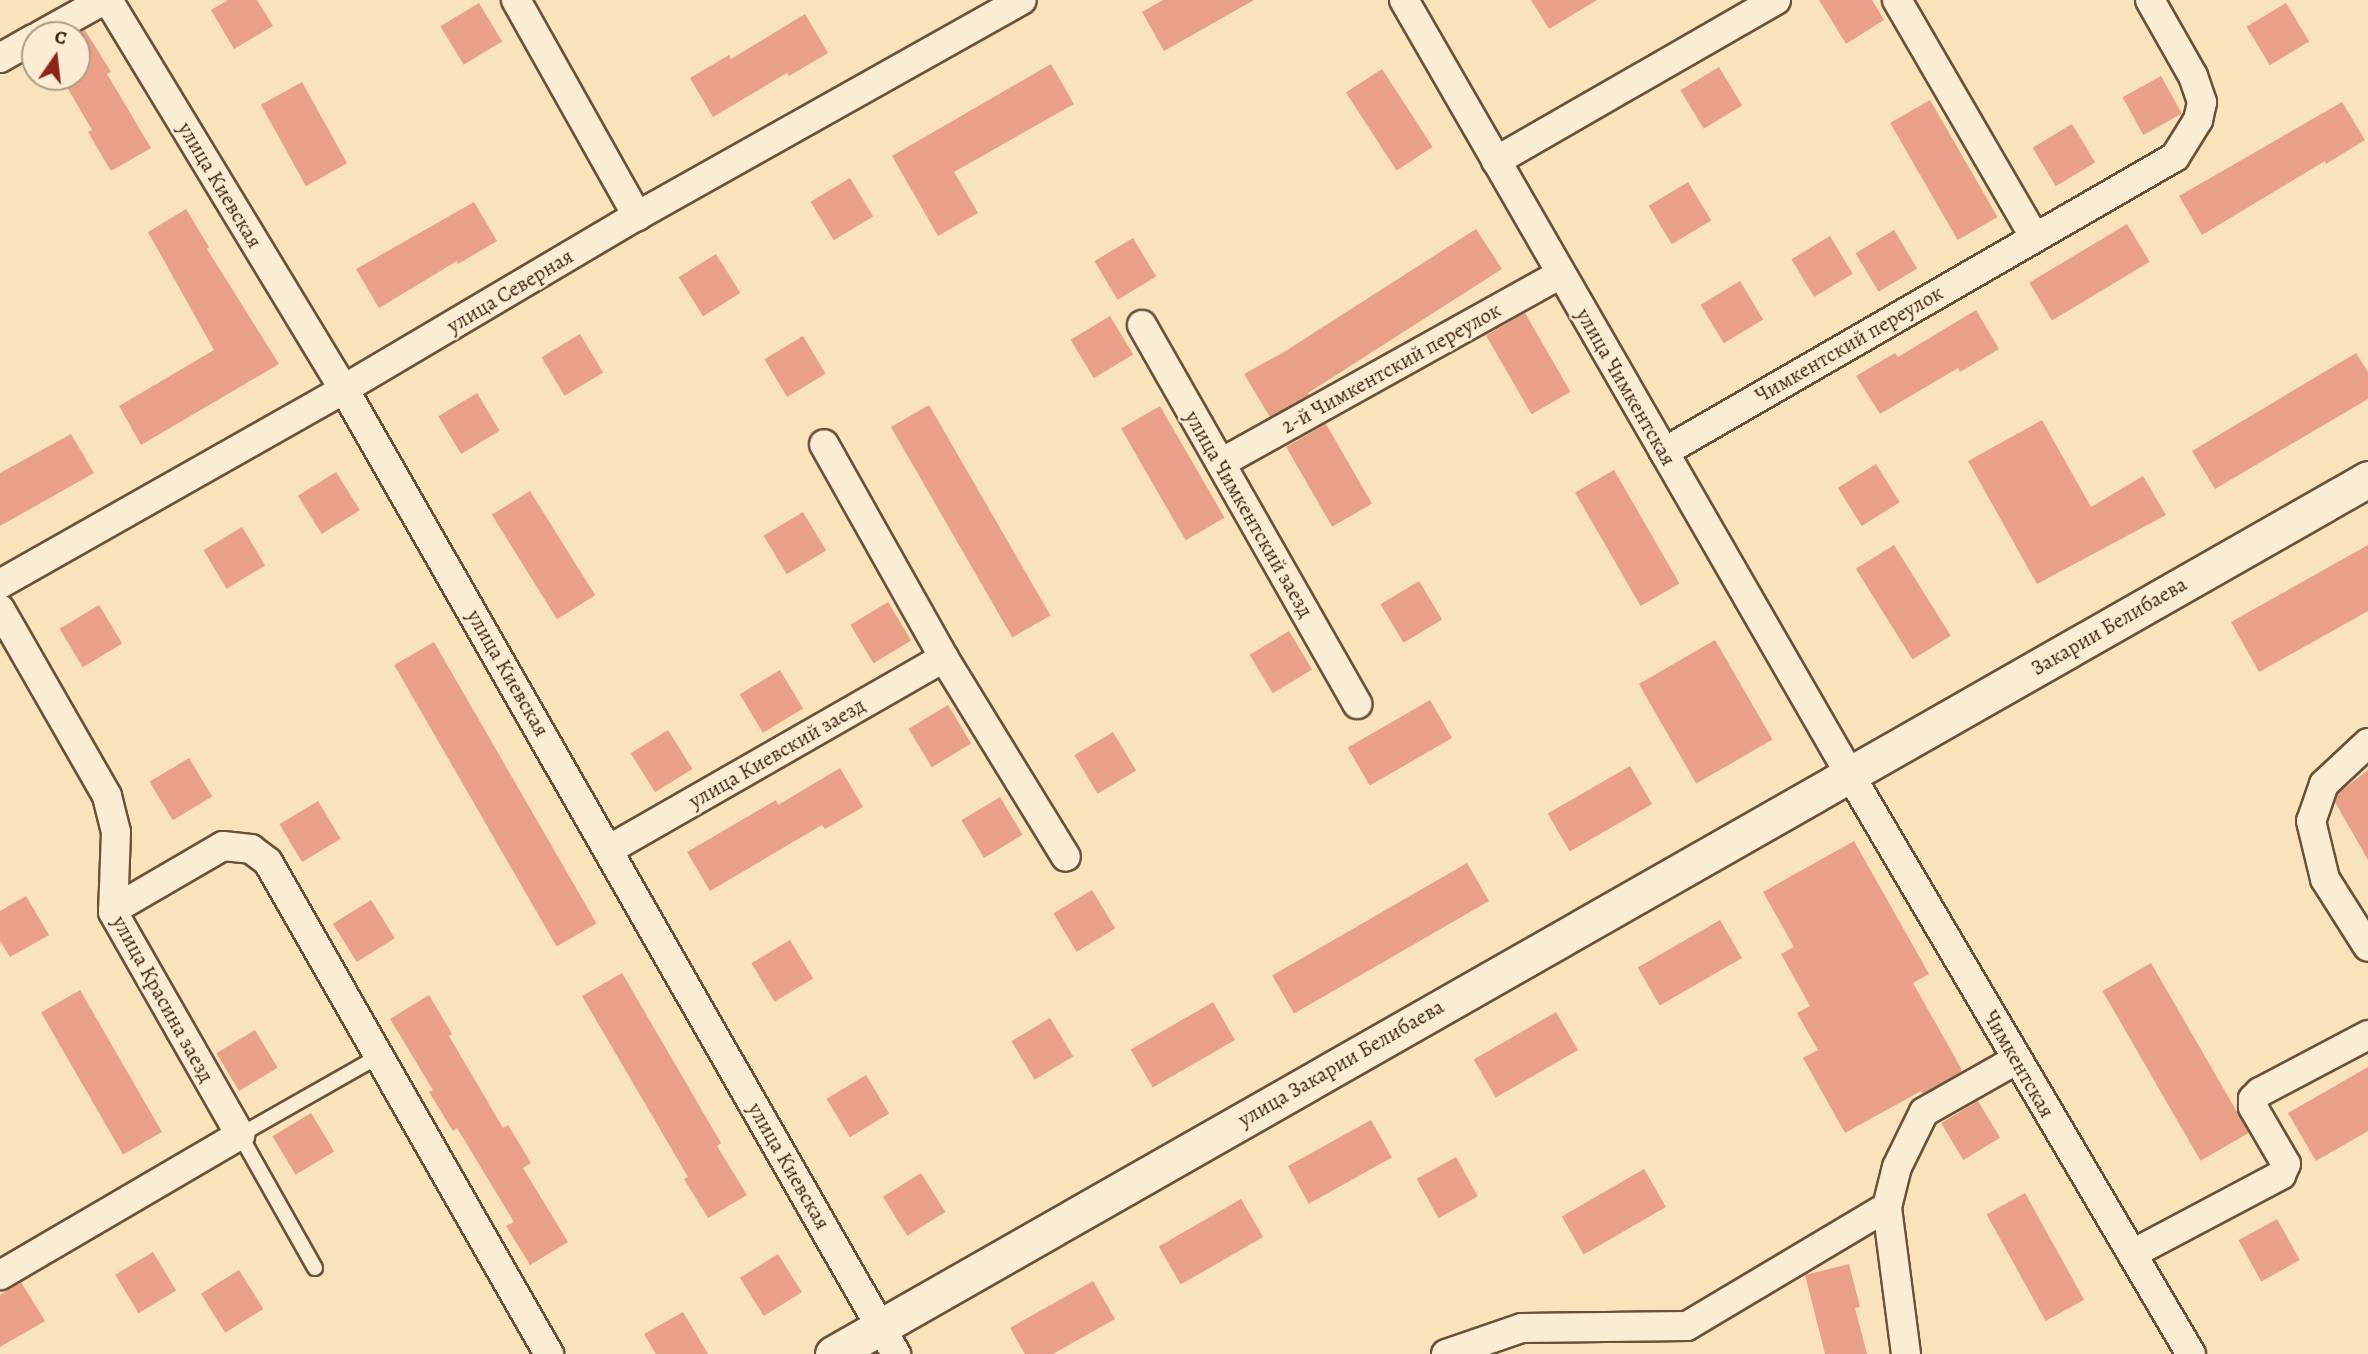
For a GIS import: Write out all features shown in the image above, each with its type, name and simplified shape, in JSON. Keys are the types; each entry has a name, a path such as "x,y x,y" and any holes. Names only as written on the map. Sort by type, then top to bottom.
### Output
{"street":[{"path":"67,21 106,0"},
{"name":"улица Киевская","path":"106,0 344,389 610,849 888,1340"},
{"path":"516,0 637,216"},
{"name":"улица Северная","path":"0,584 344,389 984,9 1022,0"},
{"name":"улица Чимкентская","path":"1404,0 1849,773"},
{"path":"1496,161 1776,0"},
{"path":"1897,0 2034,236"},
{"name":"Чимкентский переулок","path":"1664,452 2034,236 2175,158 2198,120 2202,102 2193,76 2150,0"},
{"path":"0,58 21,46"},
{"name":"2-й Чимкентский переулок","path":"1221,463 1561,274"},
{"name":"улица Чимкентский заезд","path":"1142,325 1357,704"},
{"path":"824,444 944,657 1066,857"},
{"name":"Закарии Белибаева","path":"1849,773 2368,479"},
{"name":"улица Красина заезд","path":"0,609 107,796 116,832 113,910 240,1135"},
{"name":"улица Киевский заезд","path":"610,849 944,657"},
{"path":"2368,743 2324,784 2311,821 2325,879 2368,947"},
{"name":"Чимкентская","path":"1849,773 2191,1354"},
{"name":"улица Закарии Белибаева","path":"833,1354 888,1340 1849,773"},
{"path":"113,910 223,846 251,849 268,862 549,1354"},
{"path":"2132,1254 2285,1171 2286,1164 2252,1107 2253,1099 2260,1092 2368,1035"},
{"path":"1906,1354 1887,1207 1897,1167 1924,1112 2016,1060"},
{"path":"0,1275 240,1135"},
{"path":"1447,1354 1522,1328 1687,1326 1887,1207"}],"lane":[{"path":"315,1268 240,1135 379,1056"}],"building":[{"path":"228,0 257,0 273,26 234,49 211,10"},
{"path":"1163,0 1254,0 1164,51 1142,12"},
{"path":"1531,0 1597,0 1549,29"},
{"path":"1819,0 1872,0 1884,20 1846,44"},
{"path":"479,3 502,42 464,65 440,26"},
{"path":"2286,3 2309,42 2270,65 2247,27"},
{"path":"805,14 828,53 789,76 787,73 713,117 690,78 729,55 731,59"},
{"path":"91,40 111,72 107,74 151,148 111,171 88,132 92,130 69,91 91,91"},
{"path":"1051,64 1074,104 954,172 978,213 938,236 892,156"},
{"path":"1719,67 1742,106 1704,129 1680,90"},
{"path":"1382,69 1433,147 1397,170 1346,92"},
{"path":"2161,76 2182,114 2143,135 2123,97"},
{"path":"302,82 347,163 306,186 261,105"},
{"path":"1930,100 1998,217 1958,240 1890,123"},
{"path":"2342,102 2365,140 2202,235 2179,196"},
{"path":"2072,124 2095,163 2056,186 2033,148"},
{"path":"850,178 873,217 834,240 811,202"},
{"path":"1688,182 1711,221 1672,244 1649,206"},
{"path":"474,202 497,241 458,264 457,261 379,308 356,269"},
{"path":"186,209 209,247 207,249 279,364 141,445 119,406 214,350 148,232"},
{"path":"2127,224 2150,262 2052,320 2029,283"},
{"path":"1476,229 1502,269 1308,393 1309,395 1270,417 1244,374 1284,352"},
{"path":"1894,230 1917,269 1879,292 1855,253"},
{"path":"1830,236 1853,274 1814,297 1791,259"},
{"path":"1133,238 1156,277 1118,300 1094,261"},
{"path":"716,254 740,293 703,316 679,277"},
{"path":"1740,281 1763,320 1724,343 1701,305"},
{"path":"1976,310 1999,349 1960,372 1958,368 1880,414 1856,376 1895,353 1898,357"},
{"path":"1525,313 1570,392 1532,414 1486,336"},
{"path":"1110,316 1133,355 1094,378 1071,340"},
{"path":"580,334 603,373 565,396 541,357"},
{"path":"803,336 826,374 787,397 764,359"},
{"path":"2356,353 2368,372 2368,399 2215,489 2192,451"},
{"path":"477,393 500,431 461,454 438,416"},
{"path":"929,405 1050,615 1012,637 891,427"},
{"path":"1160,406 1224,518 1186,540 1121,428"},
{"path":"2042,420 2091,507 2143,476 2166,515 2037,584 1968,461"},
{"path":"1326,424 1372,504 1332,527 1286,447"},
{"path":"71,434 94,473 0,526 0,473"},
{"path":"1876,464 1900,502 1862,526 1838,488"},
{"path":"1614,470 1680,583 1641,606 1575,492"},
{"path":"336,472 360,510 322,534 298,496"},
{"path":"530,491 595,595 557,619 492,515"},
{"path":"803,512 826,551 787,574 764,536"},
{"path":"242,527 265,566 227,589 203,550"},
{"path":"1894,545 1951,636 1913,660 1856,569"},
{"path":"2368,545 2368,611 2259,672 2231,622"},
{"path":"1419,581 1442,620 1404,643 1380,604"},
{"path":"888,602 911,641 873,663 850,625"},
{"path":"99,605 122,644 83,667 60,629"},
{"path":"1289,631 1312,670 1273,693 1250,655"},
{"path":"1715,640 1772,740 1696,784 1639,684"},
{"path":"434,642 596,923 557,946 394,665"},
{"path":"780,670 803,709 763,733 740,694"},
{"path":"1430,700 1452,738 1370,786 1348,748"},
{"path":"948,705 971,744 932,767 909,729"},
{"path":"668,730 692,769 655,792 631,753"},
{"path":"1113,732 1136,771 1098,794 1074,755"},
{"path":"189,758 212,797 173,820 150,782"},
{"path":"1630,766 1652,804 1570,852 1548,814"},
{"path":"840,768 863,807 825,829 822,825 710,891 687,852 776,800 778,805"},
{"path":"2368,770 2368,860 2335,802 2338,793"},
{"path":"1000,797 1023,835 984,858 961,820"},
{"path":"318,801 341,839 302,862 279,824"},
{"path":"1854,841 1929,974 1913,983 1961,1072 1845,1133 1803,1058 1818,1050 1797,1013 1810,1006 1781,954 1794,947 1763,892"},
{"path":"1467,863 1489,901 1294,1014 1272,975"},
{"path":"1092,890 1115,929 1077,952 1053,913"},
{"path":"26,896 49,935 10,957 0,941 0,911"},
{"path":"371,900 395,938 357,962 333,924"},
{"path":"1720,920 1742,958 1660,1006 1638,968"},
{"path":"790,940 813,979 775,1002 751,963"},
{"path":"2151,963 2249,1133 2201,1161 2103,991"},
{"path":"622,973 721,1143 717,1146 747,1195 708,1218 684,1179 688,1177 582,996"},
{"path":"80,990 162,1132 123,1155 41,1012"},
{"path":"429,995 452,1034 449,1036 503,1128 508,1125 531,1163 523,1168 568,1242 530,1265 506,1226 514,1222 457,1128 453,1131 429,1092 433,1090 390,1019"},
{"path":"1213,1002 1235,1040 1153,1088 1131,1050"},
{"path":"1556,1012 1578,1050 1496,1098 1474,1060"},
{"path":"1050,1018 1073,1057 1035,1080 1011,1041"},
{"path":"255,1030 278,1068 239,1091 216,1053"},
{"path":"2368,1067 2368,1131 2316,1161 2288,1113"},
{"path":"866,1075 889,1114 850,1137 827,1099"},
{"path":"1978,1101 2000,1138 1963,1160 1941,1123"},
{"path":"311,1113 334,1152 296,1175 272,1136"},
{"path":"1371,1120 1392,1158 1309,1204 1288,1166"},
{"path":"1456,1157 1478,1196 1438,1218 1417,1179"},
{"path":"1644,1169 1666,1207 1584,1255 1562,1216"},
{"path":"921,1173 945,1212 907,1236 883,1197"},
{"path":"2025,1193 2084,1300 2046,1321 1987,1214"},
{"path":"1241,1199 1263,1237 1181,1285 1159,1246"},
{"path":"2277,1219 2300,1260 2261,1281 2239,1240"},
{"path":"153,1252 176,1291 138,1313 115,1275"},
{"path":"778,1254 802,1292 764,1316 740,1278"},
{"path":"1849,1264 1860,1307 1855,1308 1867,1354 1825,1354 1805,1275"},
{"path":"239,1270 263,1309 225,1333 201,1294"},
{"path":"1093,1281 1115,1319 1053,1354 1025,1354 1010,1328"},
{"path":"21,1282 45,1321 0,1347 0,1295"},
{"path":"683,1312 708,1354 656,1354 644,1334"}]}
